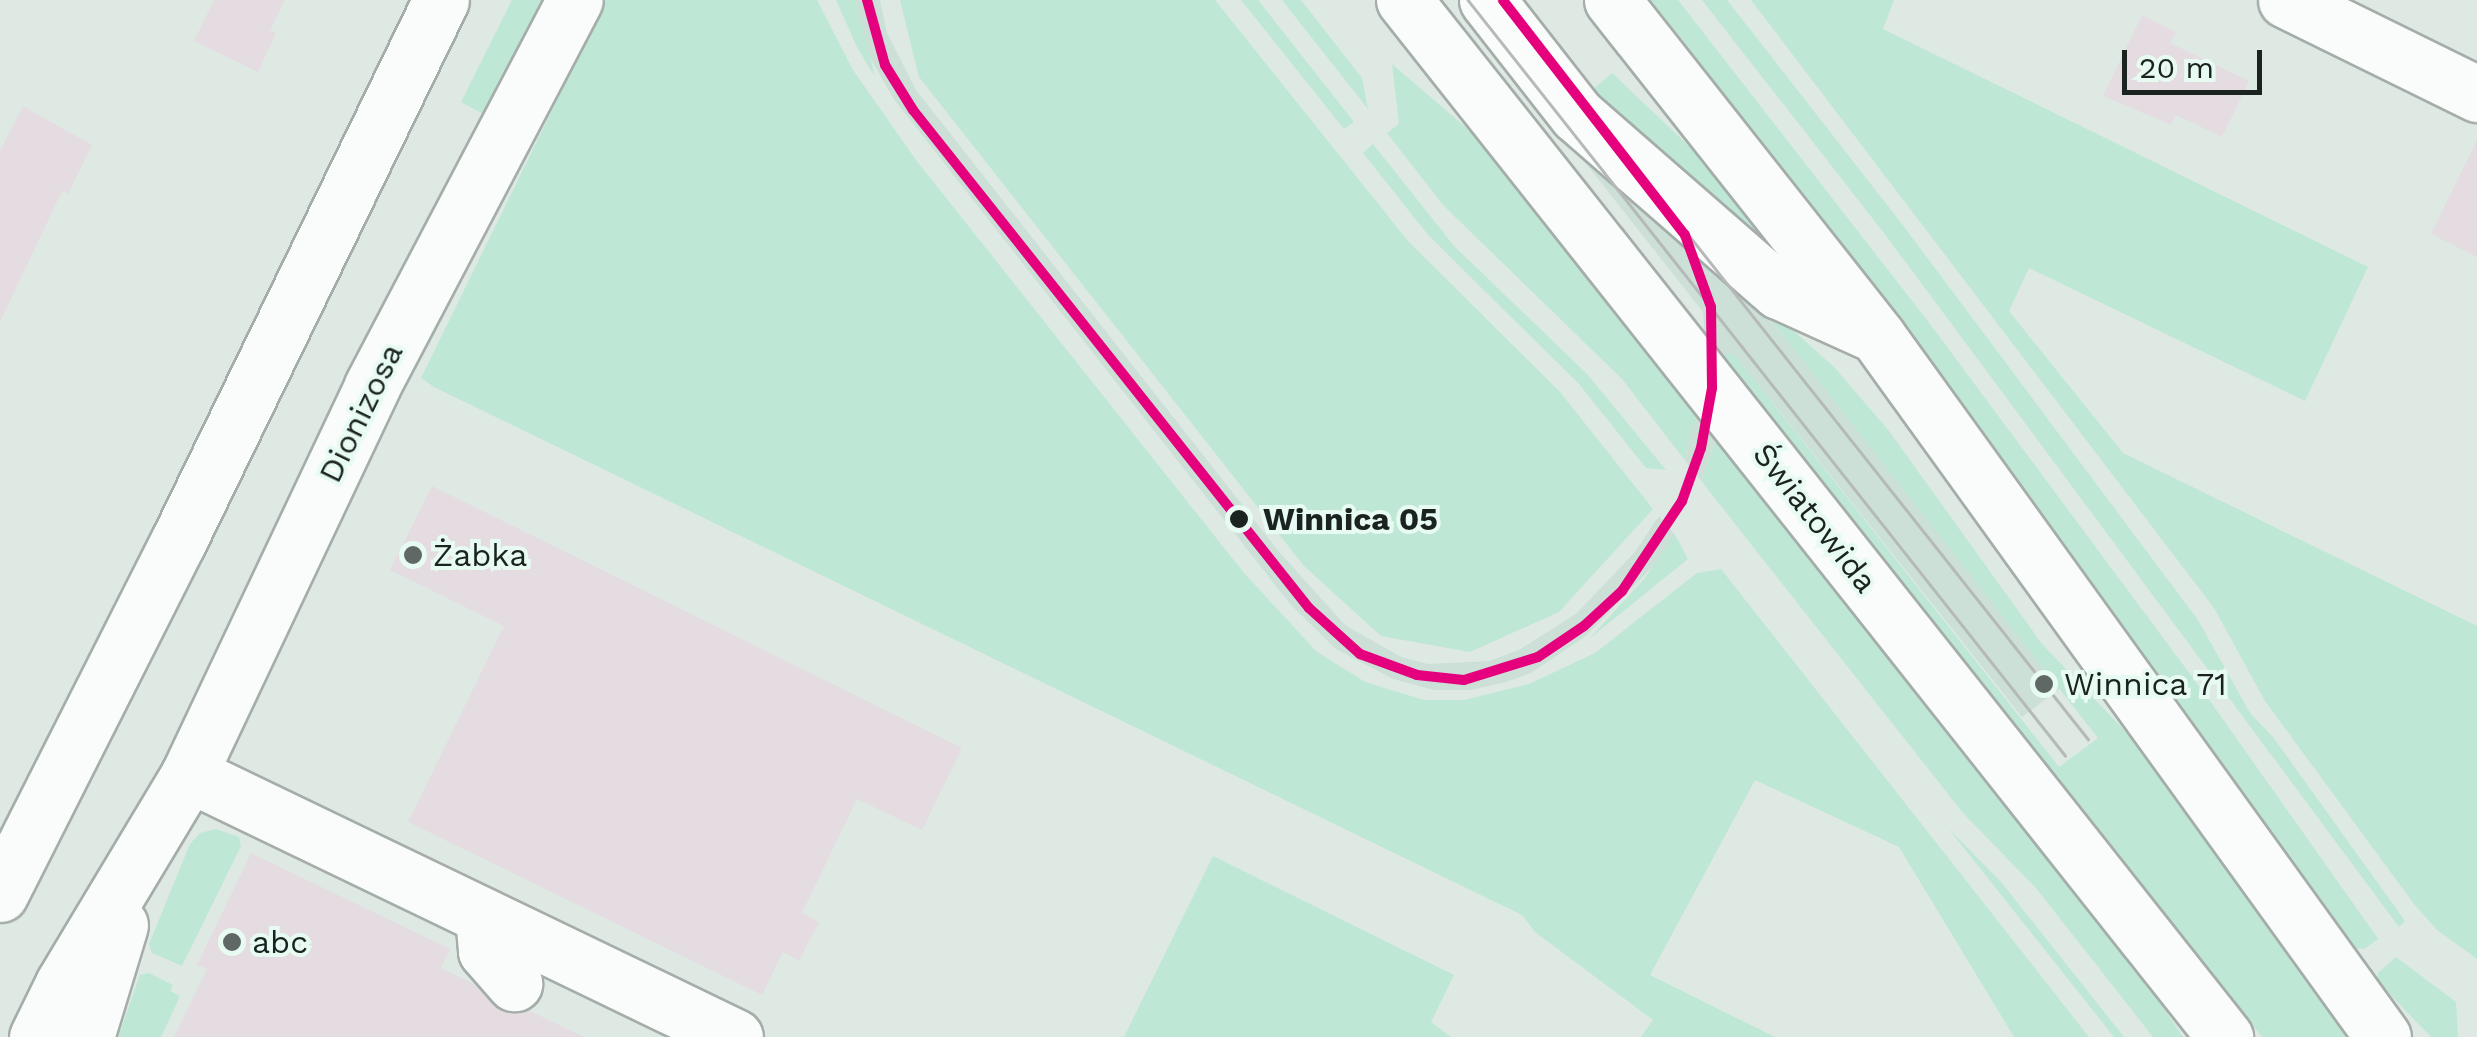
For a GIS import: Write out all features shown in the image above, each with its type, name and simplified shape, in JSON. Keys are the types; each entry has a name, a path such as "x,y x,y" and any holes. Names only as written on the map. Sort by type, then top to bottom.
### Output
{"street":[{"path":"0,894 178,542 441,0"},
{"name":"Dionizosa","path":"37,1037 153,828 188,774 390,352 575,0"},
{"name":"Światowida","path":"1404,0 2225,1037"},
{"path":"1487,0 1578,115 1779,291 1878,337"},
{"path":"1612,0 1878,337 2382,1037"},
{"path":"2286,0 2477,94"},
{"path":"188,774 736,1037"},
{"name":"Dionizosa","path":"86,1037 153,828"},
{"path":"484,916 486,951 514,983"}],"shaded area":[{"path":"856,0 880,0 887,33 916,90 1281,554 1345,625 1401,657 1428,664 1489,661 1519,650 1577,613 1635,552 1659,516 1675,535 1661,558 1586,636 1531,673 1506,682 1471,690 1434,690 1393,679 1336,649 1290,604 893,98 867,52"},
{"path":"1457,0 1516,0 2062,687 2022,717 1735,355 1726,355 1726,364 1705,340 1703,312"},
{"path":"1698,409 1717,433 1702,482 1684,459"}],"green space":[{"path":"512,0 558,0 496,121 461,102"},
{"path":"606,0 817,0 853,70 916,160 1244,573 1316,651 1365,682 1424,700 1464,700 1529,684 1595,653 1697,573 1721,569 2089,1037 2014,1037 1899,847 1755,780 1650,975 1775,1037 1641,1037 1653,1020 1535,932 1522,915 421,378"},
{"path":"836,0 856,0 875,77 858,49"},
{"path":"900,0 1215,0 1408,241 1560,392 1653,509 1559,612 1470,652 1381,636 1304,566 919,77"},
{"path":"1241,0 1258,0 1354,122 1344,129"},
{"path":"1282,0 1301,0 1362,78 1368,109"},
{"path":"1651,0 1678,0 1927,320 2210,701 2378,939 2364,949 2352,948 1948,383"},
{"path":"1702,0 1727,0 1902,224 2198,620 2250,713 2273,737 2405,921 2399,927 1887,237"},
{"path":"1751,0 1894,0 1883,29 2368,267 2305,401 2029,268 2009,311 2123,453 2477,626 2477,959 2437,930 2414,904 2265,701 2214,608"},
{"path":"1392,64 1478,138 1697,414 1684,459 1622,379 1443,205 1387,133 1399,124"},
{"path":"1612,73 1709,165 1781,255 1776,260 1592,90"},
{"path":"1373,144 1454,246 1587,374 1666,470 1646,468 1579,384 1429,236 1363,153"},
{"path":"1745,287 1835,368 1889,431 2042,644 2142,749 2346,1037 2262,1037 1726,364 1726,354 1735,355 2059,767 2098,738"},
{"path":"1716,438 2144,979 2183,1037 2153,1037 2036,888 1963,813 1702,482"},
{"path":"1675,535 1688,559 1589,639 1644,579"},
{"path":"1948,828 2001,882 2124,1037 2114,1037"},
{"path":"216,829 239,837 241,846 182,966 152,953 149,944 190,844 200,833"},
{"path":"1213,856 1454,975 1431,1022 1451,1037 1124,1037"},
{"path":"2396,957 2456,1002 2458,1037 2431,1037 2377,981 2378,973"},
{"path":"149,973 173,985 170,991 180,996 161,1037 118,1037 140,975"}],"building":[{"path":"214,0 285,0 270,31 276,33 258,72 194,41"},
{"path":"2142,15 2176,32 2170,43 2249,81 2222,137 2176,115 2171,125 2103,96"},
{"path":"23,106 92,145 68,194 62,191 0,322 0,151"},
{"path":"2477,140 2477,257 2431,234"},
{"path":"432,486 962,748 922,830 857,799 802,913 819,922 799,961 783,952 762,995 408,822 504,626 390,570"},
{"path":"251,853 450,949 441,968 472,983 503,1012 528,1010 584,1037 174,1037 207,969 197,965"}],"tram line":[{"path":"1468,0 2065,755"},
{"path":"1661,200 2088,739"}],"transit line":[{"path":"867,0 885,65 913,110 1309,608 1360,654 1417,675 1464,680 1538,657 1584,626 1622,591 1682,501 1701,448 1712,388 1711,307 1685,235 1503,0"}],"place":[{"name":"Winnica 05","path":"1239,519"},
{"name":"Żabka","path":"413,555"},
{"name":"Winnica 71","path":"2044,684"},
{"name":"abc","path":"232,942"}]}
